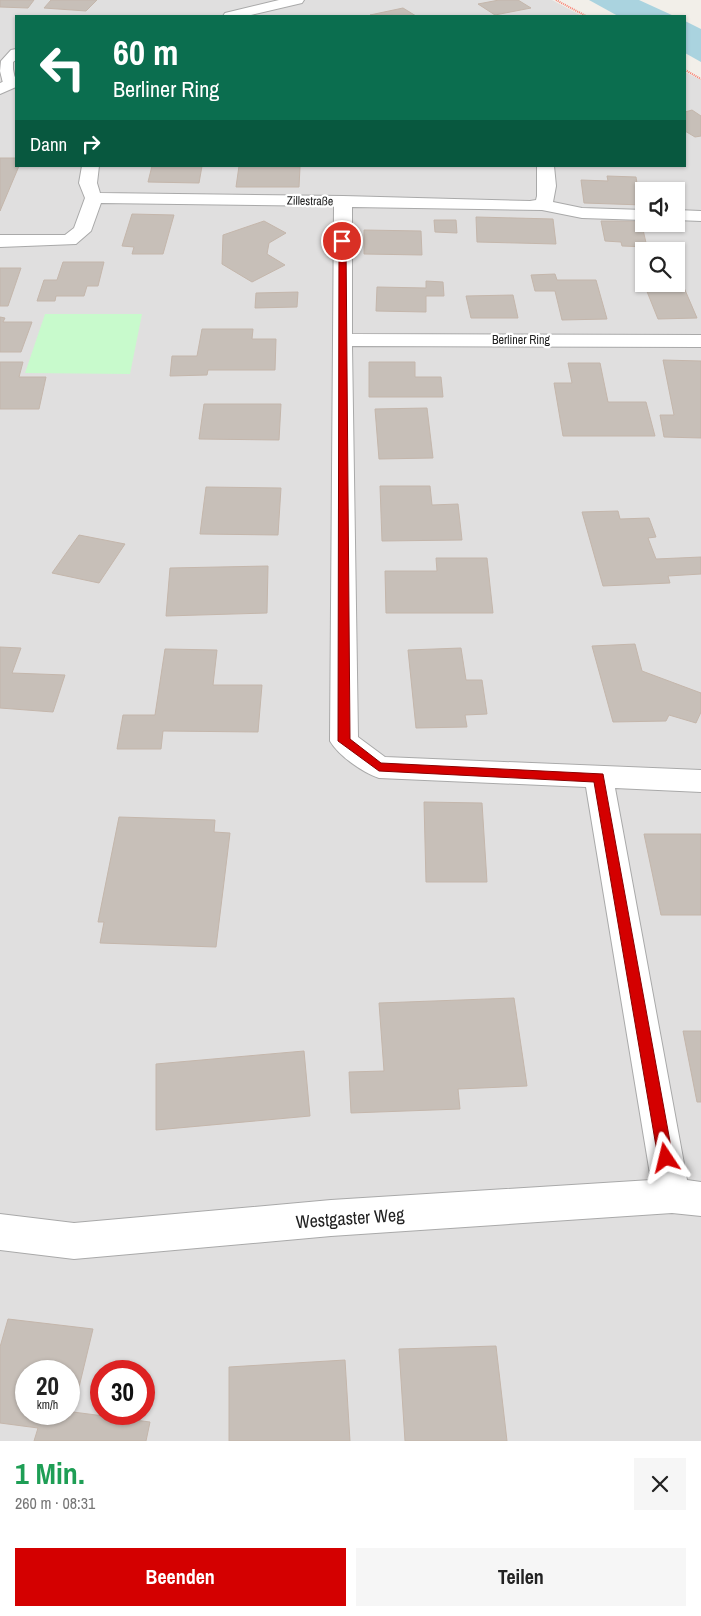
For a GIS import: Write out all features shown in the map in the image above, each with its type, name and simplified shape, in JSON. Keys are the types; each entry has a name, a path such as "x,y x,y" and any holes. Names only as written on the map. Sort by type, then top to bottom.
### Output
{"street":[{"path":"234,15 297,0"},
{"path":"0,241 69,240 82,231 94,198 87,183 91,167"},
{"path":"542,204 546,199 548,182 545,167"},
{"name":"Zillestraße","path":"94,198 343,201 530,206 542,204 582,213 635,215"},
{"path":"343,201 344,741 379,767 701,781"},
{"path":"685,215 701,216"},
{"name":"Berliner Ring","path":"342,340 701,341"},
{"path":"599,777 687,1197"},
{"name":"Westgaster Weg","path":"0,1232 74,1241 331,1218 687,1197"}],"lane":[{"path":"9,84 6,70 7,62 15,54"}],"path":[{"path":"556,0 584,15"},
{"path":"686,71 701,79"}],"shaded area":[{"path":"0,0 552,0 580,15 15,15 15,167 686,167 686,72 701,80 701,1441 0,1441"}],"green space":[{"path":"45,314 142,314 130,374 25,373"}],"water":[{"path":"589,0 639,0 672,15 616,15"},
{"path":"686,22 701,29 701,62 686,54"}],"building":[{"path":"0,0 34,0 28,8 0,7"},
{"path":"51,0 97,0 86,11 44,8"},
{"path":"499,0 518,0 531,8 495,15 478,4"},
{"path":"403,8 414,15 370,15"},
{"path":"692,110 701,116 701,136 695,137 686,132 686,112"},
{"path":"0,158 15,158 15,167 19,167 0,211"},
{"path":"152,167 202,167 199,183 148,182"},
{"path":"239,167 300,167 299,187 236,187"},
{"path":"607,176 636,177 635,205 584,203 581,180 608,181"},
{"path":"132,214 174,215 163,254 132,254 134,247 122,246"},
{"path":"476,217 553,219 556,244 477,242"},
{"path":"434,220 456,220 457,233 435,232"},
{"path":"264,221 286,233 269,243 267,254 285,265 252,282 222,264 223,235"},
{"path":"601,221 635,221 635,232 644,232 646,242 635,242 635,247 622,246 621,242 605,241"},
{"path":"364,230 421,231 422,255 364,254"},
{"path":"63,262 104,262 98,286 87,286 84,296 56,296 55,301 37,301 44,280 57,280"},
{"path":"0,268 21,268 8,306 0,306"},
{"path":"555,274 557,280 596,280 607,319 562,320 555,291 535,291 531,275"},
{"path":"426,281 443,282 444,296 426,296 426,312 376,311 377,287 426,288"},
{"path":"685,290 697,318 658,319 647,292 685,292"},
{"path":"298,292 297,307 255,308 256,293"},
{"path":"513,295 518,318 471,318 466,296"},
{"path":"0,317 5,318 3,322 32,322 21,352 0,352"},
{"path":"202,329 253,329 252,339 276,339 275,370 208,370 207,375 170,376 172,356 197,356"},
{"path":"663,360 701,361 701,438 664,437 660,415 674,415"},
{"path":"0,362 23,362 19,377 46,377 39,409 0,409"},
{"path":"369,362 415,362 415,377 441,377 443,397 369,397"},
{"path":"568,363 600,363 608,402 646,402 655,436 563,436 554,383 572,383"},
{"path":"204,404 281,404 279,440 199,439"},
{"path":"427,408 433,458 379,459 375,409"},
{"path":"380,486 430,486 432,505 458,504 462,540 382,541"},
{"path":"206,487 281,488 278,535 200,534"},
{"path":"618,511 620,519 649,518 656,537 648,538 656,559 701,557 701,574 668,576 670,583 603,586 582,512"},
{"path":"79,535 125,544 99,583 52,573"},
{"path":"436,558 487,558 493,613 386,613 385,571 437,571"},
{"path":"268,566 267,613 166,616 170,568"},
{"path":"635,644 642,671 701,693 701,712 696,723 669,715 666,721 613,722 592,646"},
{"path":"0,647 21,648 12,673 65,675 53,712 0,708"},
{"path":"461,648 466,680 482,680 487,714 465,715 467,727 416,728 408,650"},
{"path":"165,649 217,650 213,685 262,685 258,732 163,731 161,749 117,749 123,715 155,715"},
{"path":"424,802 482,803 487,882 426,882"},
{"path":"119,817 215,820 214,832 230,833 216,947 100,943 104,922 98,922"},
{"path":"644,834 701,834 701,915 661,915"},
{"path":"514,998 527,1086 458,1089 460,1109 351,1113 349,1072 384,1071 379,1003"},
{"path":"683,1031 701,1031 701,1102 697,1102"},
{"path":"304,1051 310,1116 156,1130 156,1064"},
{"path":"8,1319 93,1329 80,1383 80,1360 15,1360 15,1425 0,1423 0,1347"},
{"path":"496,1346 507,1441 405,1441 399,1349"},
{"path":"345,1360 350,1441 229,1441 229,1367"},
{"path":"80,1413 90,1414 90,1425 149,1425 146,1441 34,1441 38,1428 15,1425 80,1425"}],"route":[{"path":"342,241 344,741 379,767 599,777 666,1158"}]}
